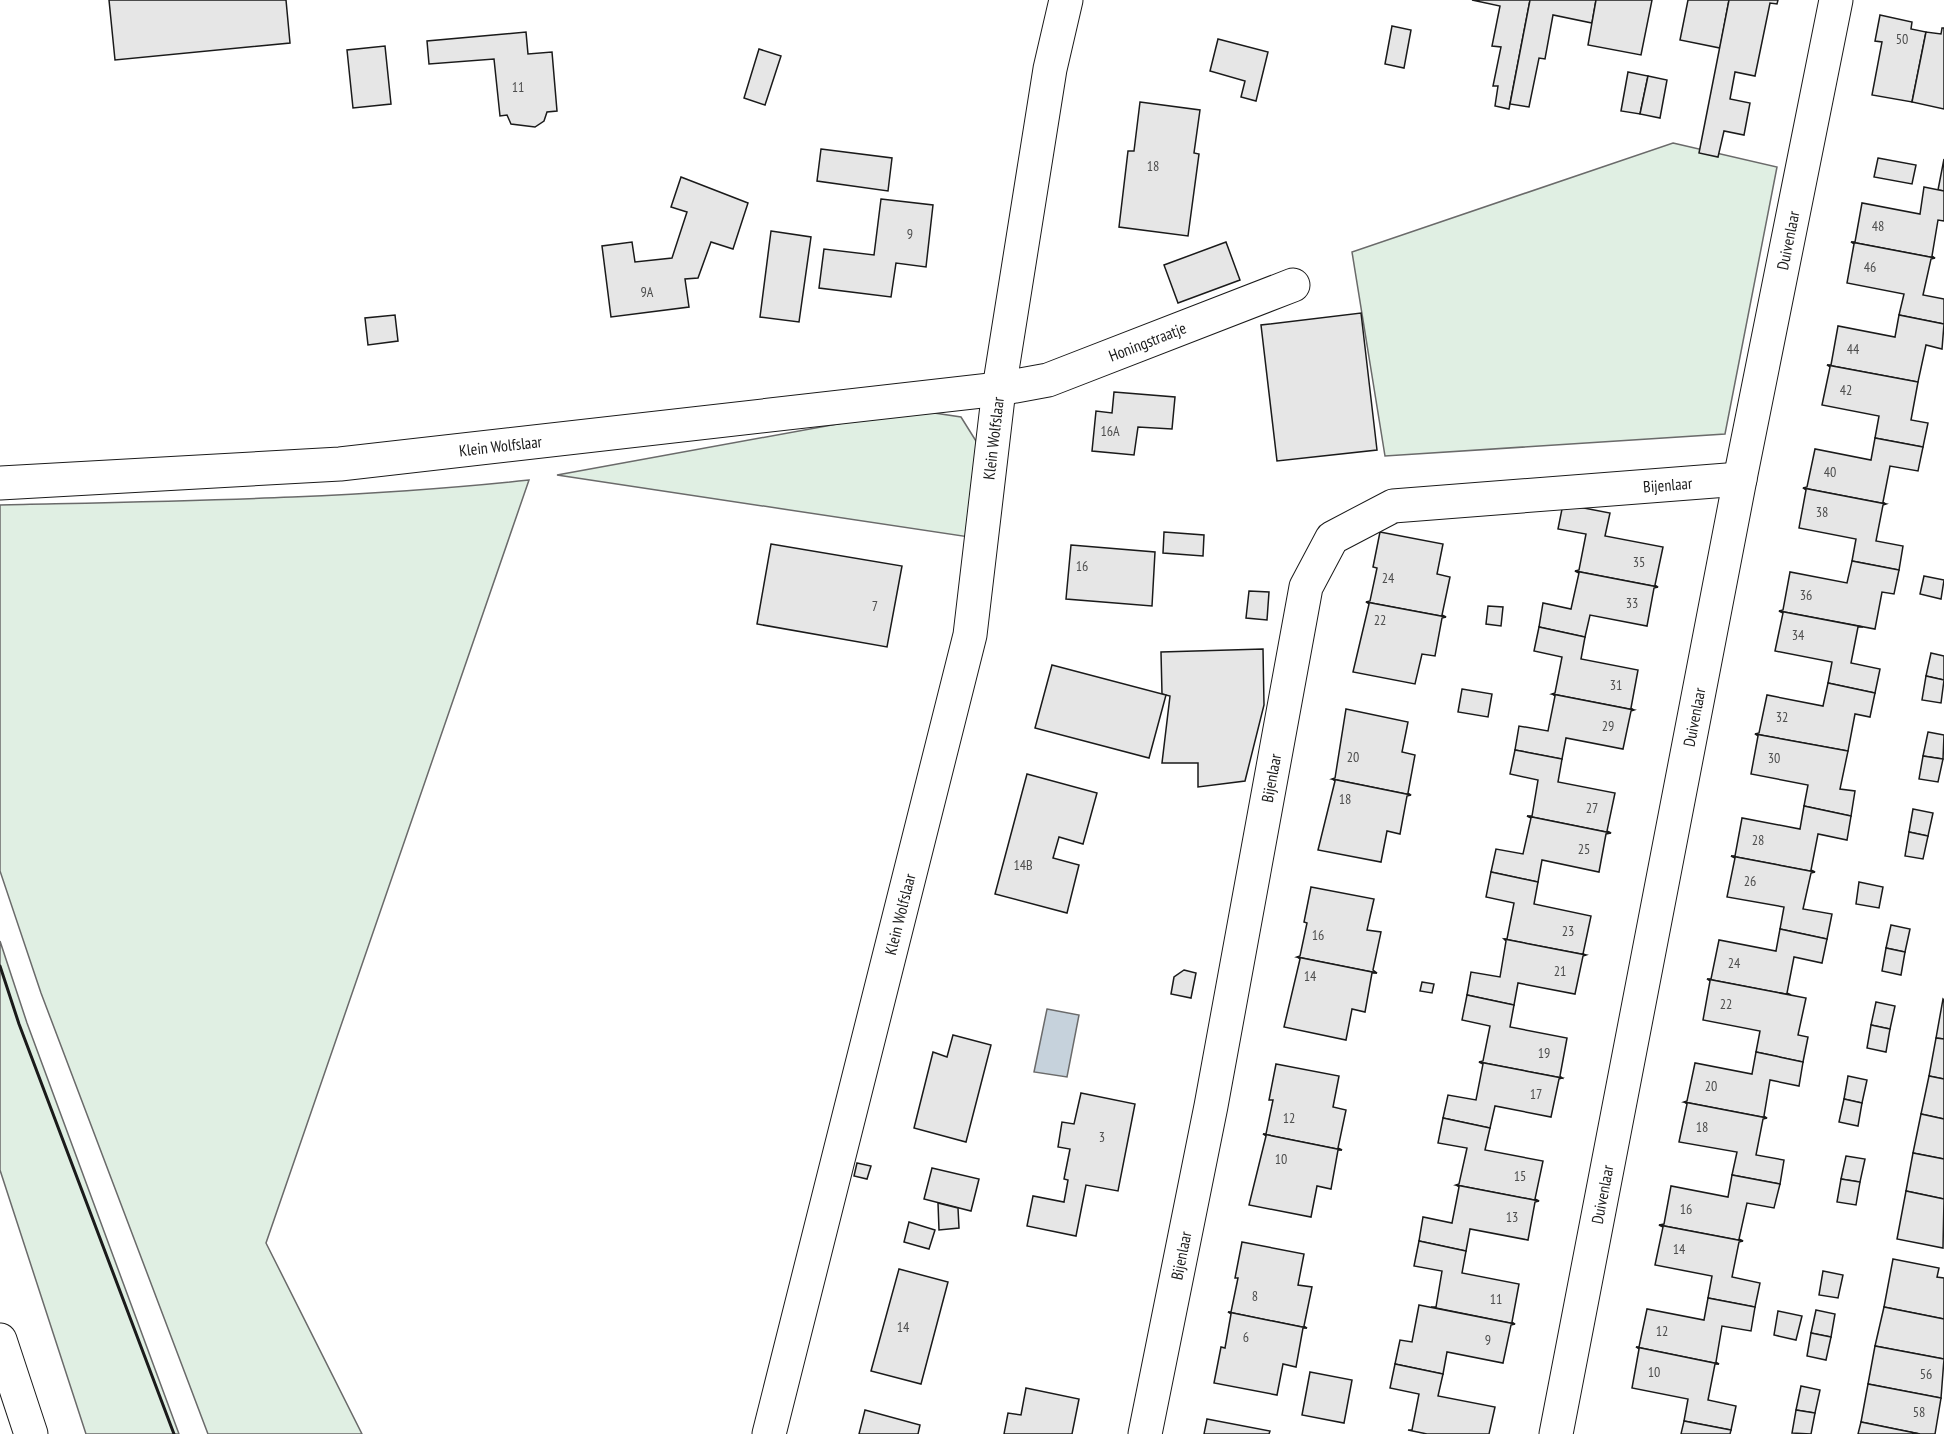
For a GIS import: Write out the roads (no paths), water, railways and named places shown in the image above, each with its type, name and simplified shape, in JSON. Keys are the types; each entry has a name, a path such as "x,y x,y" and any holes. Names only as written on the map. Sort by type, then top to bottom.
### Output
{"street":[{"name":"Klein Wolfslaar","path":"769,1434 970,635 999,389 1050,69 1066,0"},
{"name":"Duivenlaar","path":"1556,1434 1740,479 1836,0"},
{"name":"Honingstraatje","path":"999,389 1048,380 1293,285"},
{"name":"Klein Wolfslaar","path":"0,483 340,464 999,389"},
{"name":"Bijenlaar","path":"1145,1434 1211,1106 1306,587 1332,538 1393,506 1740,479"},
{"path":"0,1340 31,1434"}]}
